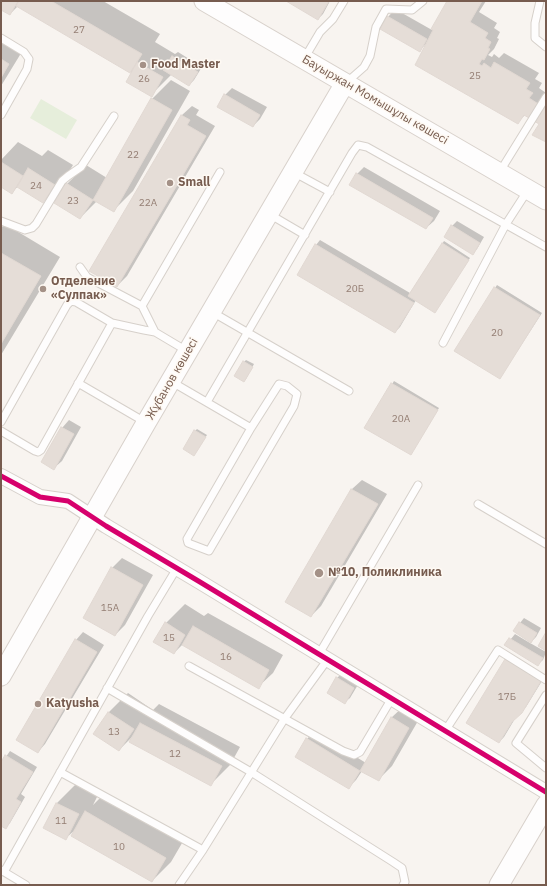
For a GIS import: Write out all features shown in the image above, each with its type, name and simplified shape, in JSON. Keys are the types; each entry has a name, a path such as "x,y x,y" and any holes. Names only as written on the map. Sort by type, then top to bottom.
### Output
{"main road":[{"name":"Бауыржан Момышұлы көшесі","path":"204,1 546,200"},
{"name":"Жұбанов көшесі","path":"1,676 146,423 345,83"},
{"path":"500,885 546,805"}],"street":[{"path":"1,476 40,497 68,501 106,526 546,792"}],"lane":[{"path":"304,59 320,32 333,19 344,1"},
{"path":"345,83 364,67 370,56 376,27 386,9 412,10 423,1"},
{"path":"540,1 534,23 535,38 546,47"},
{"path":"1,38 24,52 29,59 27,69 1,115"},
{"path":"499,173 546,98"},
{"path":"1,221 25,230 32,228 36,224 62,181 81,167 114,116"},
{"path":"207,402 358,145 367,147 546,247"},
{"path":"142,306 220,172"},
{"path":"293,172 330,192"},
{"path":"443,343 506,224 528,190"},
{"path":"269,214 305,235"},
{"path":"80,267 87,277 142,306 156,332"},
{"path":"1,422 71,301 76,302 112,323 156,332 188,352"},
{"path":"212,312 349,391"},
{"path":"1,431 38,452 112,323"},
{"path":"171,382 251,428"},
{"path":"78,383 146,423"},
{"path":"279,384 287,386 297,394 294,406 209,551 188,543 187,539 251,428 279,384"},
{"path":"179,885 203,850 324,657 418,485"},
{"path":"478,504 546,544"},
{"path":"26,885 2,871 177,568"},
{"path":"445,731 498,650 546,680"},
{"path":"189,666 343,751 354,755 360,752 392,698"},
{"path":"107,688 251,772 394,862 402,868 405,882 403,885"},
{"path":"546,695 516,744 546,768"},
{"path":"60,772 203,850"}],"green space":[{"path":"41,99 77,120 66,139 30,118"}],"building":[{"path":"1,1 18,1 10,15 1,10"},
{"path":"19,1 51,1 142,54 130,73 16,6"},
{"path":"286,1 329,1 318,20"},
{"path":"447,1 482,1 470,22 488,33 485,38 491,42 488,48 490,49 484,60 482,59 479,64 482,66 484,63 491,68 494,62 530,83 526,89 533,93 529,98 546,109 546,142 532,135 539,124 524,115 518,124 415,65 433,30 431,29"},
{"path":"387,16 427,39 420,52 380,29"},
{"path":"172,56 198,72 189,86 163,70"},
{"path":"1,59 9,64 1,78"},
{"path":"137,62 163,77 152,97 126,82"},
{"path":"224,94 260,115 253,127 217,107"},
{"path":"151,98 172,110 114,212 93,200"},
{"path":"181,115 190,120 187,125 206,136 117,287 89,271"},
{"path":"1,162 23,176 12,194 1,187"},
{"path":"28,168 55,185 43,203 17,187"},
{"path":"356,173 433,218 426,229 349,185"},
{"path":"66,183 93,200 80,219 54,203"},
{"path":"451,225 480,243 473,255 444,237"},
{"path":"442,243 469,260 435,313 408,296"},
{"path":"315,244 414,303 395,333 297,275"},
{"path":"1,253 41,276 1,344"},
{"path":"494,287 540,315 500,379 454,351"},
{"path":"243,361 253,367 244,382 234,376"},
{"path":"391,383 438,410 411,455 364,428"},
{"path":"61,427 74,434 54,470 41,462"},
{"path":"194,430 206,437 194,456 183,449"},
{"name":"№10, Поликлиника","path":"351,489 378,504 311,617 285,602"},
{"path":"111,567 143,585 115,636 83,618"},
{"path":"165,622 185,635 174,654 153,642"},
{"path":"519,622 537,633 531,643 513,631"},
{"path":"193,626 269,670 259,689 182,645"},
{"path":"546,632 546,651 538,646"},
{"path":"509,638 543,658 538,666 504,645"},
{"path":"75,639 97,652 38,753 16,740"},
{"path":"505,659 541,681 522,713 512,722 499,743 466,723"},
{"path":"336,677 354,688 345,704 327,693"},
{"path":"108,712 134,729 119,751 93,734"},
{"path":"391,717 409,728 379,781 360,771"},
{"path":"140,723 222,766 211,786 129,742"},
{"path":"306,738 360,771 349,789 295,757"},
{"path":"5,755 33,772 16,799 21,802 6,829 1,826 1,762"},
{"path":"56,803 79,814 66,840 43,828"},
{"path":"85,811 166,858 152,882 71,836"}],"cycle path":[{"path":"1,476 40,497 68,501 106,526 546,792"}],"place":[{"name":"Food Master","path":"143,65"},
{"name":"Small","path":"170,183"},
{"name":"Отделение «Сулпак»","path":"43,289"},
{"name":"№10, Поликлиника","path":"319,573"},
{"name":"Katyusha","path":"38,704"}]}
